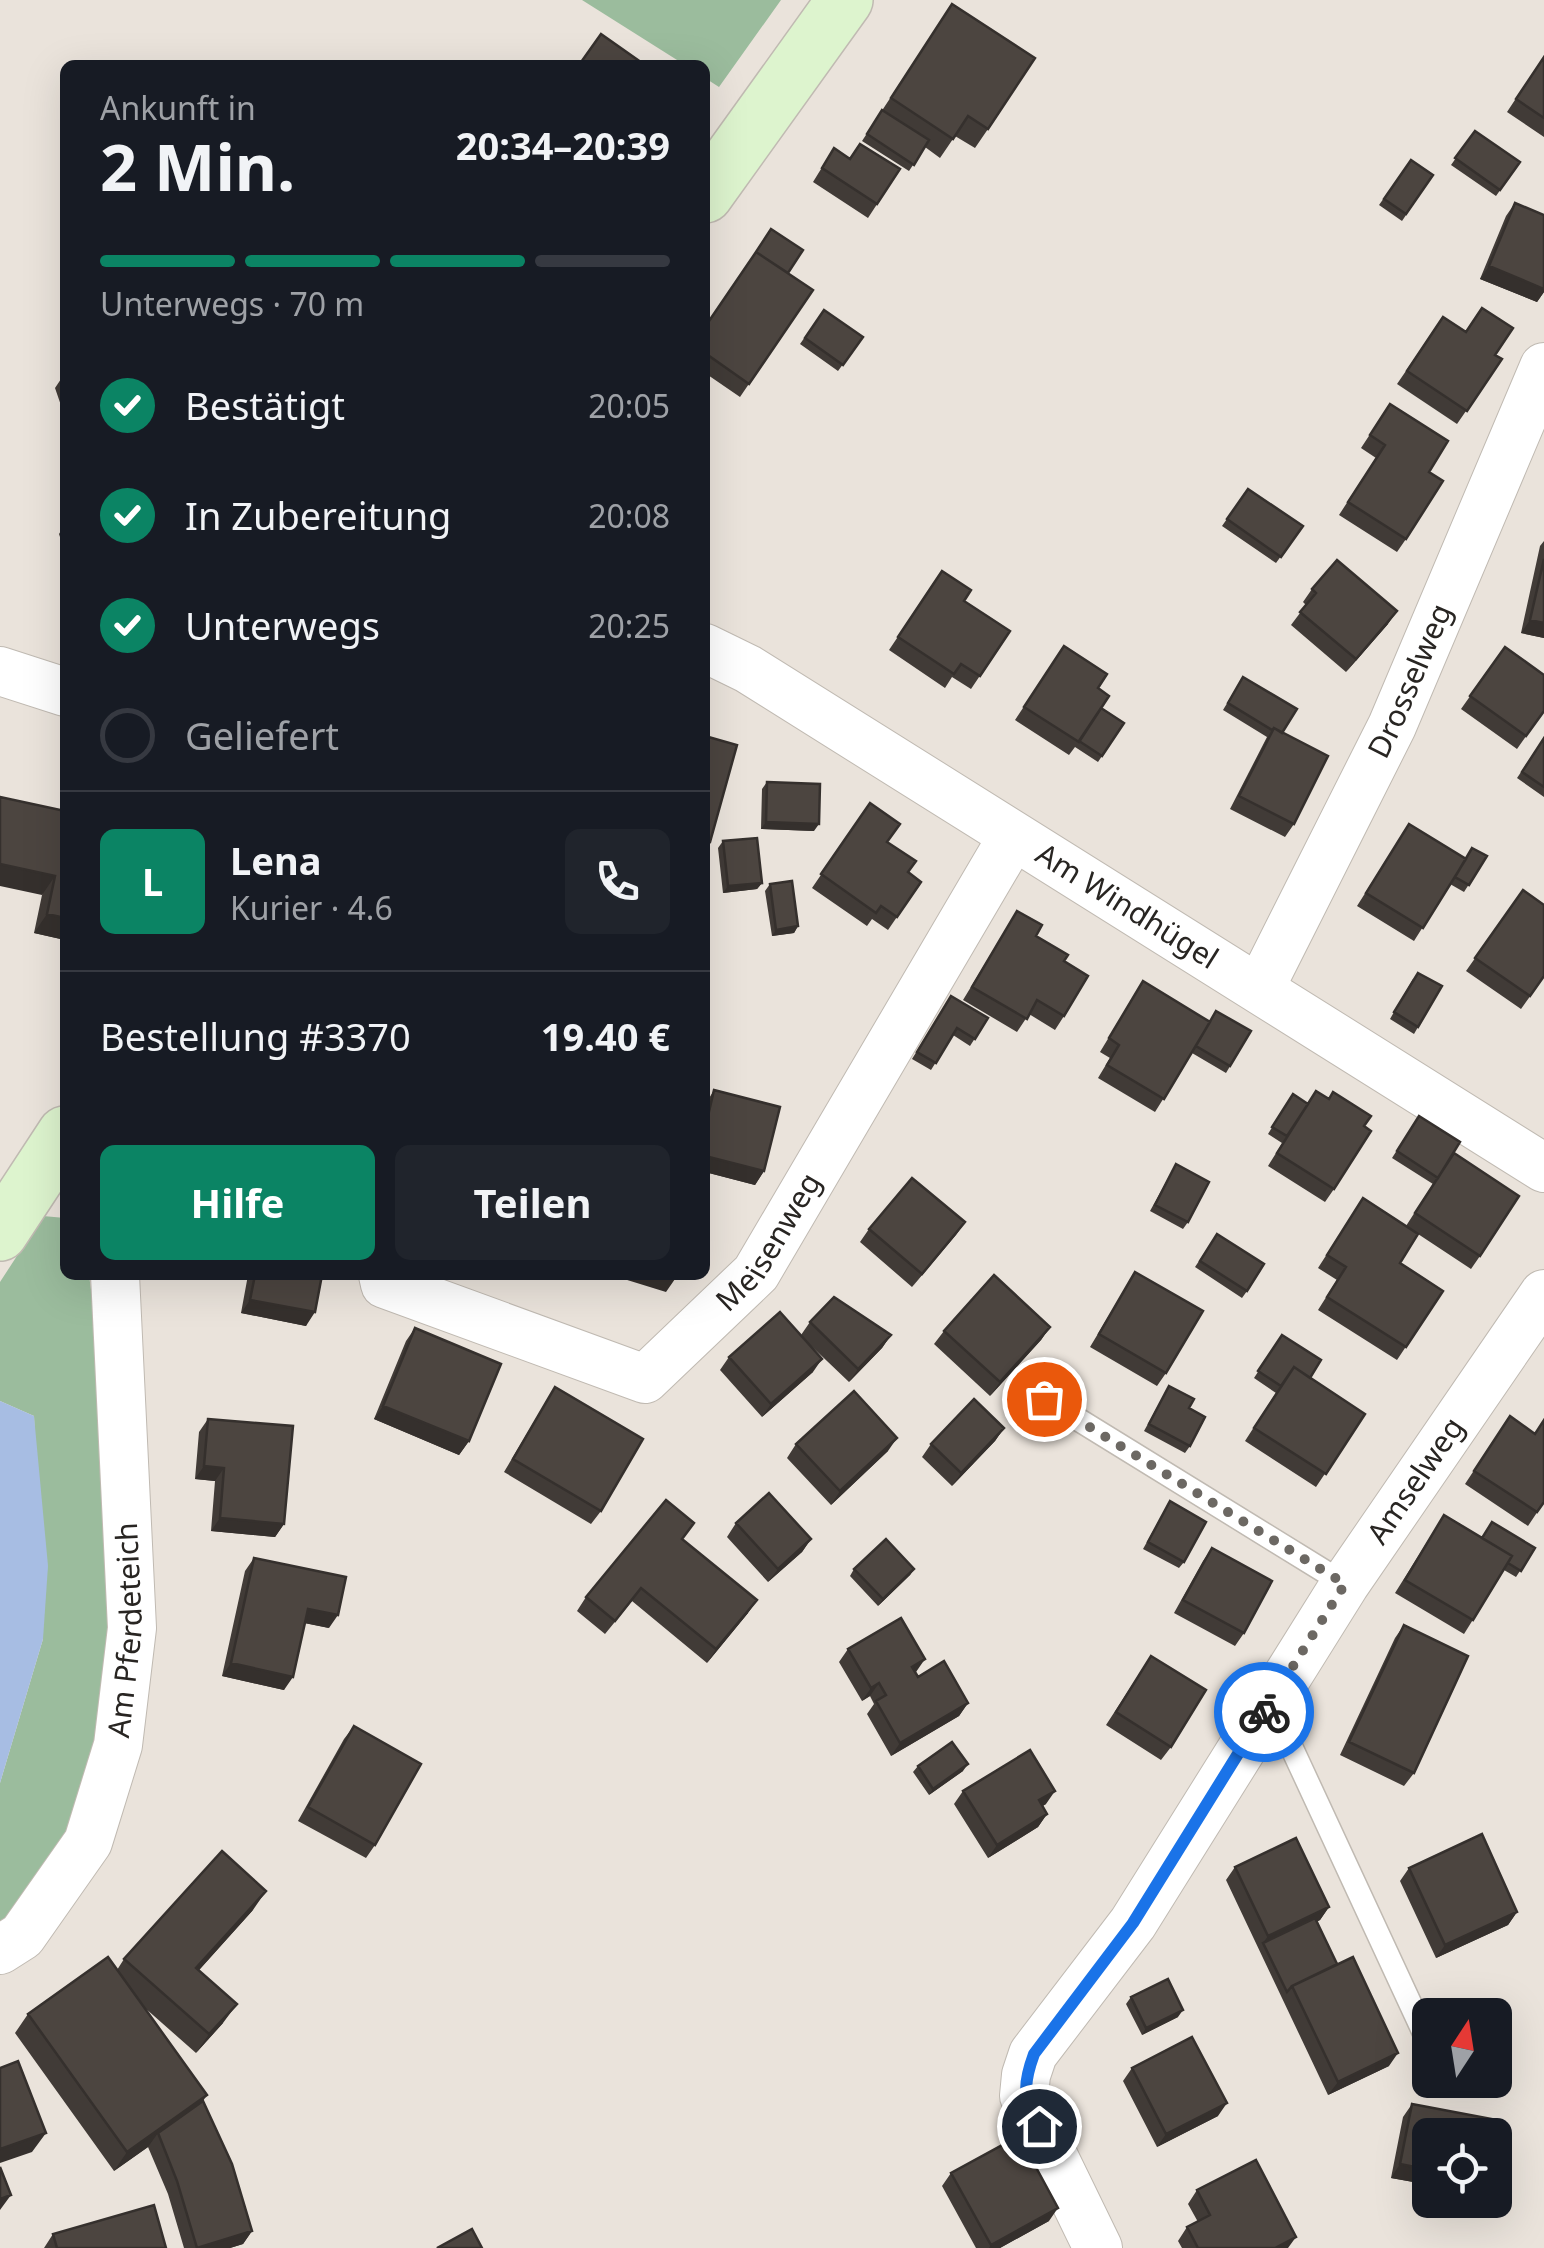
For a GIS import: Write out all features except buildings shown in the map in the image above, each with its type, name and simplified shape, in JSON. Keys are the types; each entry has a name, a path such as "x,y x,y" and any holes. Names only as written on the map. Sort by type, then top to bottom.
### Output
{"main road":[{"path":"710,188 845,0"},
{"path":"0,1233 60,1142"}],"street":[{"name":"Drosselweg","path":"1260,988 1392,726 1544,366"},
{"name":"Am Windhügel","path":"710,650 748,669 1544,1168"},
{"path":"0,670 60,690"},
{"name":"Meisenweg","path":"384,1280 385,1284 646,1379 756,1274 1013,836"},
{"name":"Am Pferdeteich","path":"0,1950 22,1936 88,1842 118,1745 132,1628 115,1280"},
{"name":"Amselweg","path":"1098,2248 1024,2096 1034,2054 1133,1923 1345,1584 1544,1294"}],"lane":[{"path":"1044,1399 1345,1584"},
{"path":"1270,1701 1412,2007"}],"green space":[{"path":"582,0 781,0 719,87 710,81 710,60 677,60"},
{"path":"43,1216 60,1218 60,1280 90,1280 106,1401 117,1619 101,1744 59,1858 0,1927 0,1783 43,1639 34,1416 0,1401 0,1282"}],"water":[{"path":"0,1401 34,1416 48,1566 43,1639 0,1783"}],"way so far":[{"path":"1044,1399 1345,1584 1264,1712"}],"route":[{"path":"1039,2126 1024,2096 1034,2054 1133,1923 1264,1712"}]}
